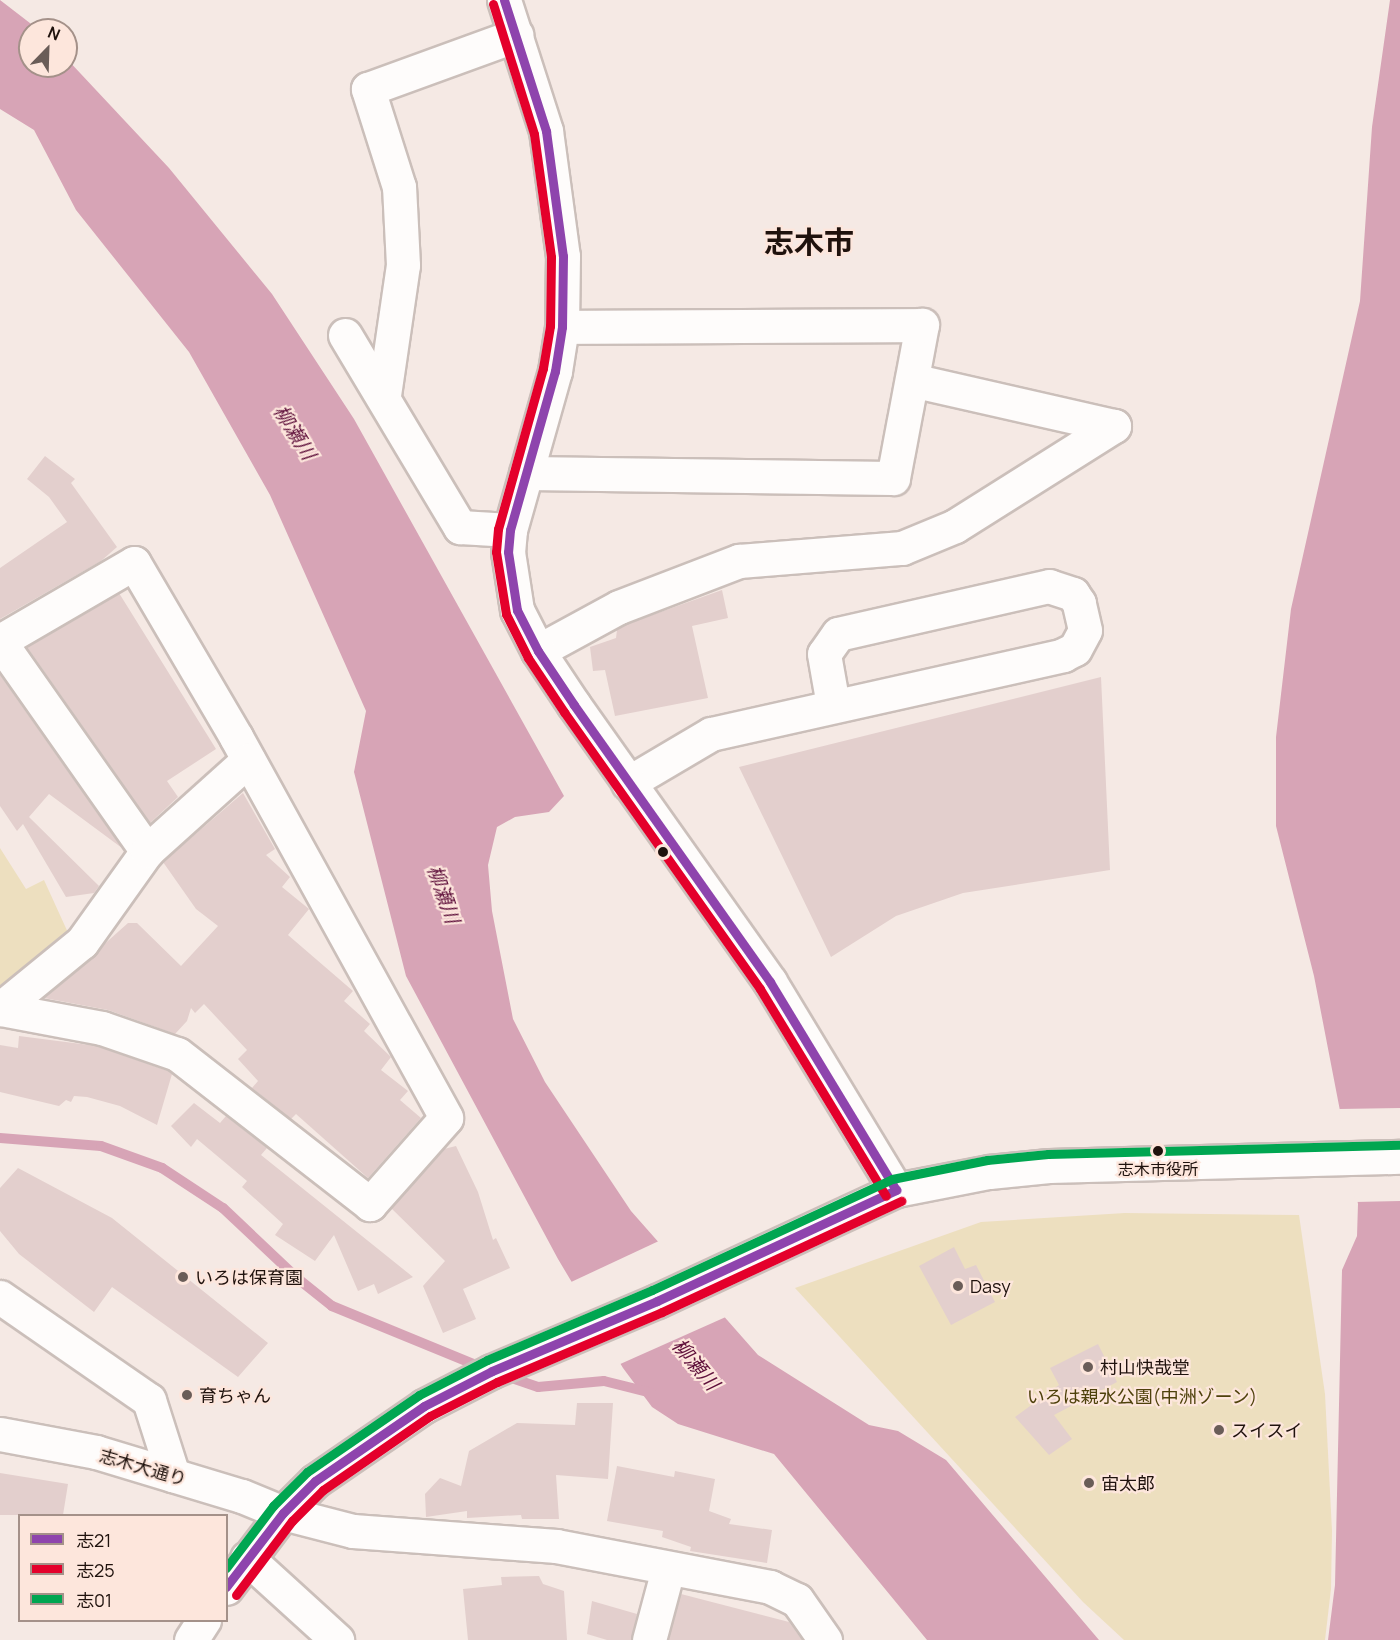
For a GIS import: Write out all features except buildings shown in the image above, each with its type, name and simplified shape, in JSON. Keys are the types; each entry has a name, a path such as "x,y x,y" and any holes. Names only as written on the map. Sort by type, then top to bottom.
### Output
{"street":[{"path":"504,0 546,131 554,173 563,256 562,327 543,423 510,530 510,582 517,610 538,651 628,783 770,982 896,1190"},
{"path":"384,395 403,265 399,187 368,89 516,35"},
{"path":"526,473 892,478 922,325 562,327"},
{"path":"345,335 384,395 460,527 510,530"},
{"path":"538,651 619,607 739,561 902,548 955,526 1114,426 912,380"},
{"path":"0,1009 102,1028 177,1054 370,1204 446,1118 248,760 134,564 0,642 147,851"},
{"path":"628,783 711,734 1063,655 1075,649 1085,630 1079,603 1073,594 1049,586 838,634 824,654 832,705"},
{"path":"0,1009 82,942 147,851 248,760"},
{"path":"228,1585 283,1513 315,1481 423,1406 492,1371 571,1338 896,1190 989,1172 1049,1166 1400,1157"},
{"path":"0,1297 149,1400 173,1475"},
{"name":"志木大通り","path":"0,1434 96,1452 173,1475 283,1513 353,1530 556,1546 770,1587 797,1600 825,1640"},
{"path":"247,1558 337,1640"},
{"path":"649,1640 668,1569"},
{"path":"191,1640 203,1622"}],"green space":[{"path":"0,848 26,889 44,880 70,937 34,970 0,986"},
{"name":"いろは親水公園(中洲ゾーン)","path":"1125,1213 1299,1215 1325,1394 1332,1531 1331,1589 1325,1640 1124,1640 1083,1602 795,1288 981,1222"}],"water":[{"name":"柳瀬川","path":"0,0 23,18 18,18 18,78 78,78 78,71 169,168 272,294 354,419 564,796 549,812 515,817 497,827 488,865 492,911 513,1019 545,1082 631,1211 758,1355 869,1425 898,1431 946,1460 1099,1640 927,1640 774,1454 678,1424 652,1407 623,1368 558,1259 406,976 354,772 366,711 270,495 189,352 76,210 34,130 0,109"},
{"path":"1390,0 1400,0 1400,1640 1328,1640 1335,1585 1342,1270 1357,1236 1358,1204 1314,976 1276,826 1276,737 1291,609 1360,301 1372,127"}],"pier":[{"path":"1400,1108 1400,1201 1355,1202 1339,1109"},
{"path":"661,1240 728,1316 618,1365 569,1283"}],"waterway":[{"path":"0,1138 101,1146 162,1168 223,1208 297,1278 332,1306 483,1368"},
{"path":"503,1375 538,1387 604,1381 652,1393"}],"transit line":[{"name":"志21","path":"504,0 546,131 563,256 562,327 555,371 510,530 508,552 517,610 538,651 574,705 770,982 896,1190"},
{"name":"志25","path":"493,4 534,134 551,257 550,326 543,368 498,529 496,552 506,614 528,658 564,712 760,989 886,1196"},
{"name":"志01","path":"228,1565 273,1506 307,1472 419,1395 487,1360 652,1290 892,1179 987,1160 1048,1154 1400,1145"},
{"name":"志21","path":"228,1584 283,1513 315,1481 424,1406 492,1371 657,1301 896,1190"},
{"name":"志25","path":"236,1595 292,1521 323,1490 430,1416 497,1382 662,1312 901,1201"}],"place":[{"name":"志木市役所","path":"1158,1151"},
{"name":"いろは保育園","path":"183,1277"},
{"name":"Dasy","path":"958,1286"},
{"name":"村山快哉堂","path":"1088,1367"},
{"name":"育ちゃん","path":"187,1395"},
{"name":"スイスイ","path":"1219,1430"},
{"name":"宙太郎","path":"1089,1483"}],"district":[{"name":"志木市","path":"809,242"}]}
